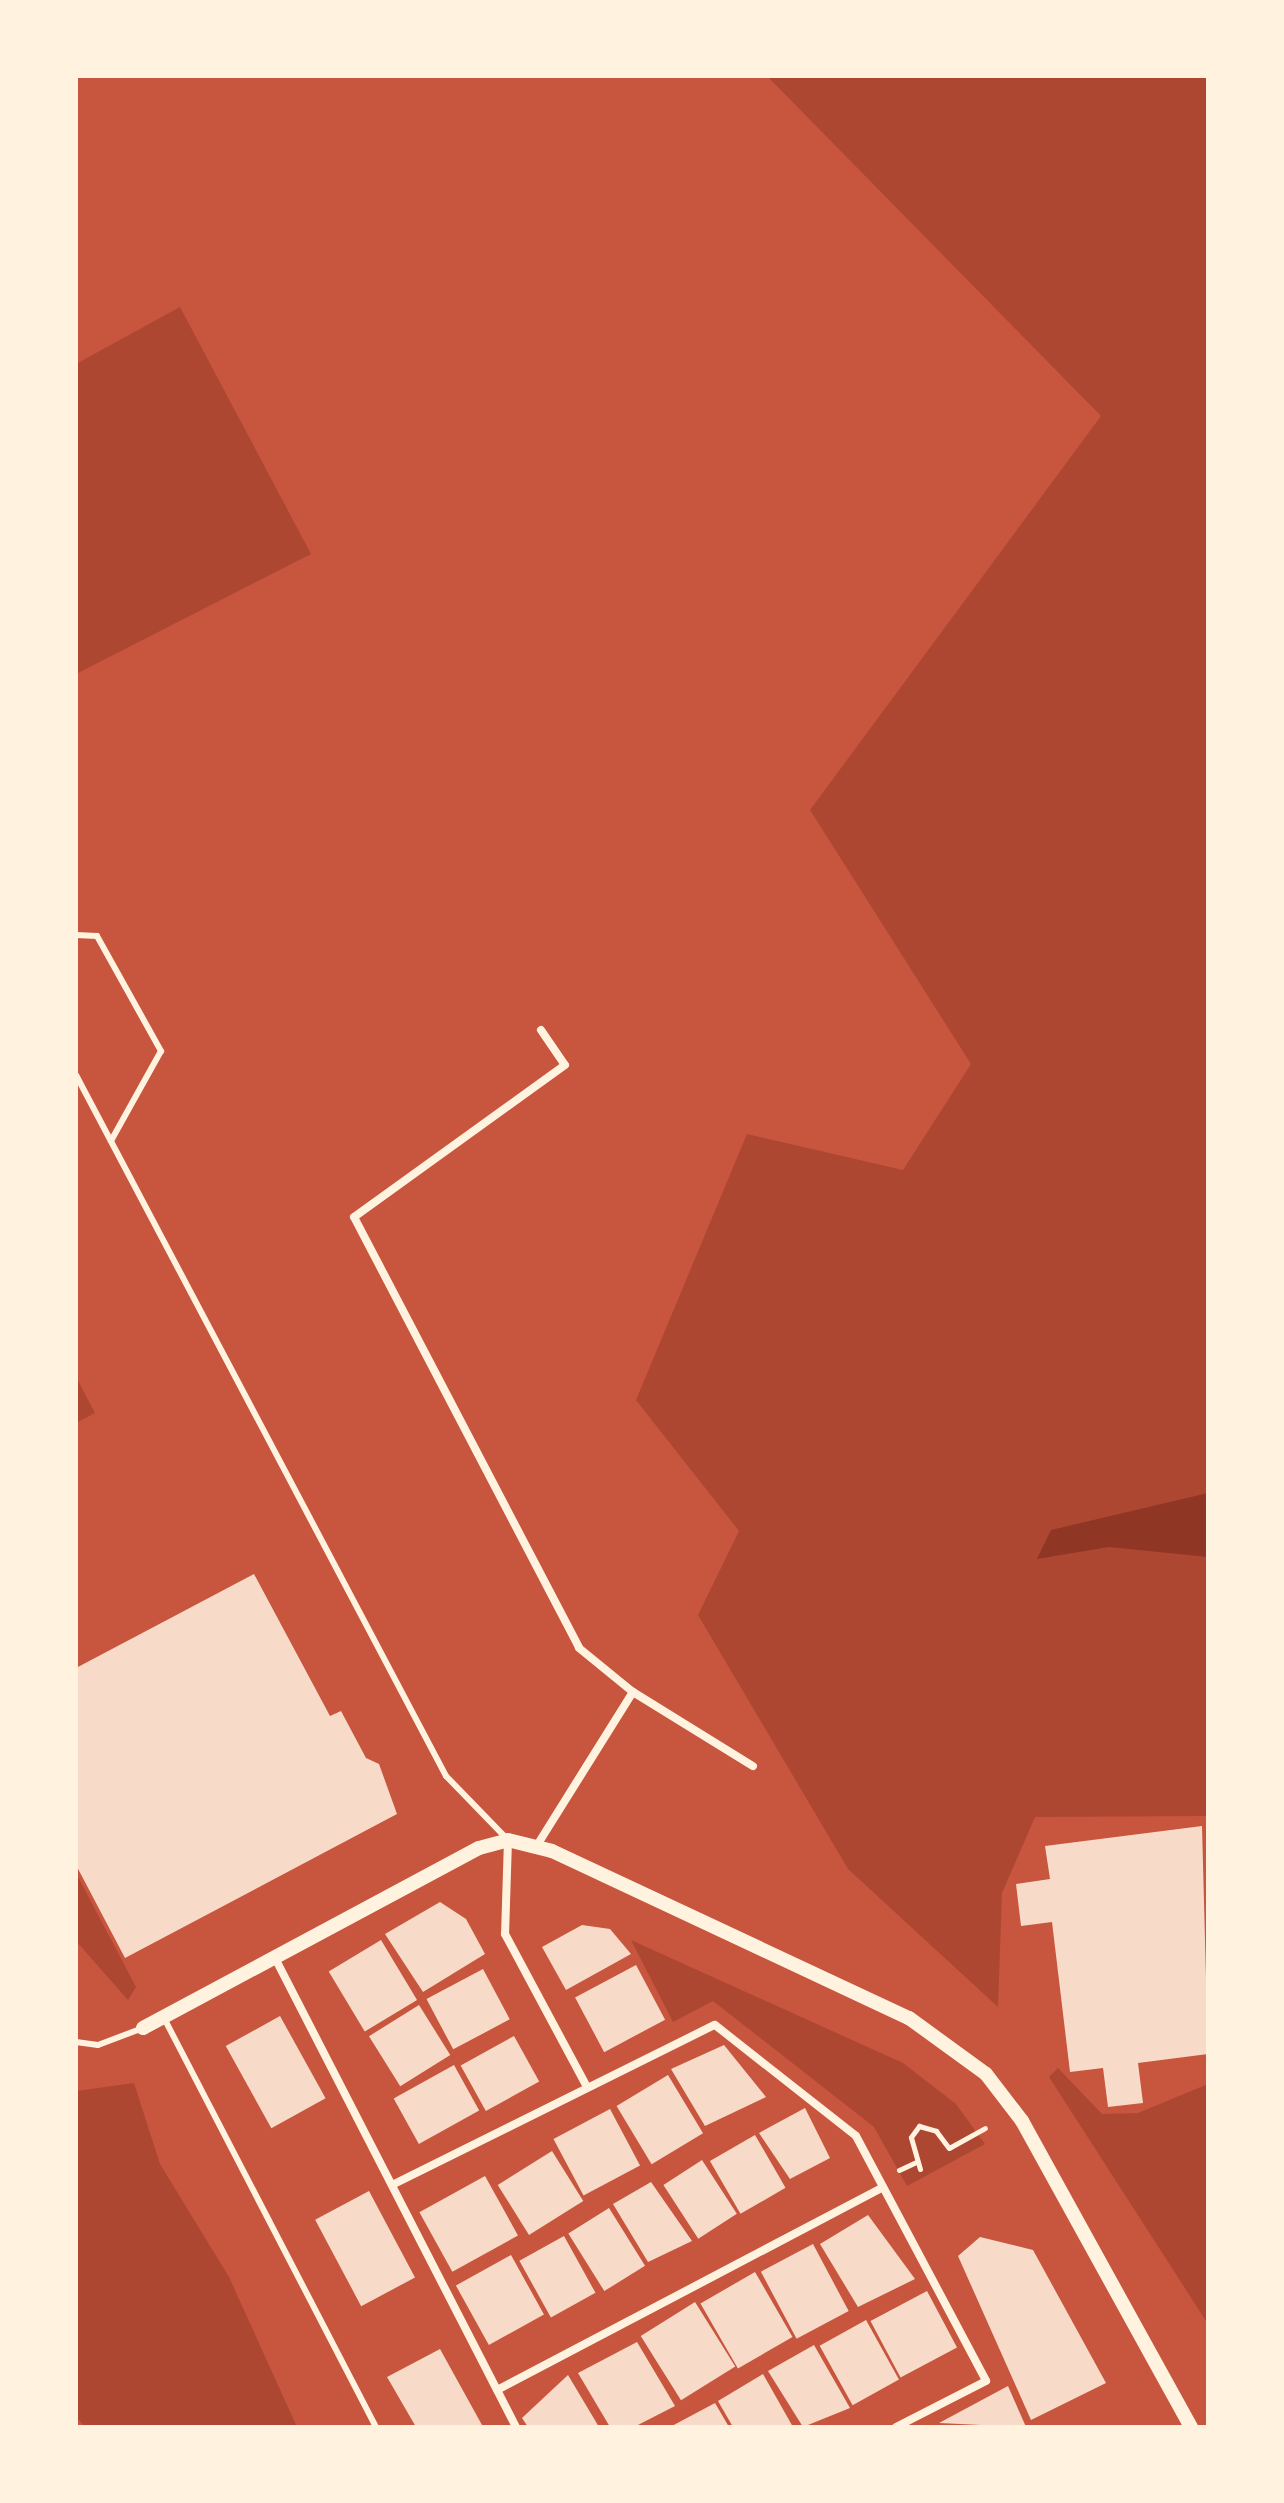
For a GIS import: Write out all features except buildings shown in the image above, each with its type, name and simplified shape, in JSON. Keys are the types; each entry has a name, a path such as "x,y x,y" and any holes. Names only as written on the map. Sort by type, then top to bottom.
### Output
{"street":[{"path":"541,1030 565,1065 354,1217 579,1648 633,1692 753,1766"},
{"path":"536,1847 633,1692"},
{"path":"508,1840 505,1934 587,2087"},
{"path":"143,2028 479,1848 508,1840 536,1847 909,2018 977,2066 1022,2121 1191,2427"},
{"path":"275,1958 516,2427"},
{"path":"392,2185 715,2025 856,2136 986,2381 896,2427"},
{"path":"497,2390 883,2187"}],"lane":[{"path":"76,935 97,936 161,1051 111,1141"},
{"path":"76,1075 446,1776 508,1840"},
{"path":"164,2017 376,2427"},
{"path":"76,2042 98,2045 143,2028"}],"path":[{"path":"920,2169 911,2137 919,2126 936,2131 949,2148 985,2128"}],"shaded area":[{"path":"767,76 1208,76 1208,1816 1035,1817 1002,1893 998,2007 848,1869 698,1615 739,1531 636,1400 747,1134 903,1170 971,1064 810,810 1101,416"},
{"path":"180,307 311,554 76,674 76,364"},
{"path":"76,1377 95,1413 76,1423"},
{"path":"1208,1493 1208,1557 1109,1547 1037,1559 1051,1530"},
{"path":"76,1873 136,1987 128,2000 76,1941"},
{"path":"631,1940 903,2063 956,2104 985,2144 907,2186 874,2127 713,2001 673,2022"},
{"path":"1058,2068 1102,2114 1138,2113 1208,2084 1208,2324 1049,2077"},
{"path":"134,2083 160,2164 229,2277 297,2427 85,2427 76,2417 76,2091"}]}
